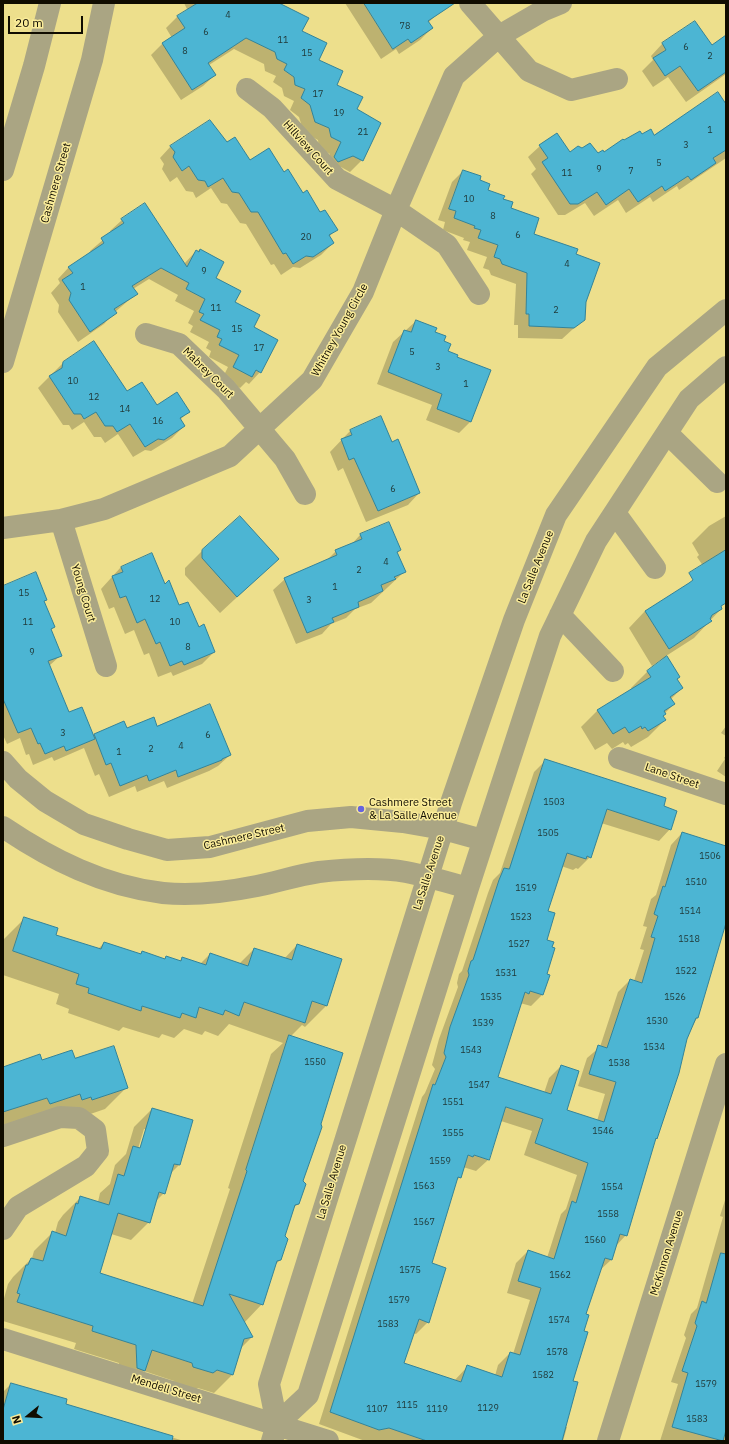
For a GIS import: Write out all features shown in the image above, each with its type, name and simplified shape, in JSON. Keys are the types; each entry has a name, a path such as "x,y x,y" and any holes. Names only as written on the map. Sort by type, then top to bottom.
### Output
{"street":[{"path":"3,170 34,66 50,3"},
{"name":"Cashmere Street","path":"3,362 92,60 104,3"},
{"path":"470,3 529,71 571,90 617,80"},
{"name":"Whitney Young Circle","path":"3,528 60,520 104,508 230,456 312,380 363,292 396,210 454,76 499,36 544,10 561,3"},
{"name":"Hillview Court","path":"247,89 272,108 337,179 396,210 447,245 478,294"},
{"name":"La Salle Avenue","path":"274,1432 269,1384 443,829 514,620 556,515 657,367 726,310"},
{"name":"Mabrey Court","path":"146,334 179,344 226,389 284,459 305,494"},
{"path":"274,1432 308,1395 483,840 550,636 596,541 689,399 726,367"},
{"path":"667,433 717,482"},
{"path":"615,513 655,568"},
{"name":"Young Court","path":"60,520 106,666"},
{"path":"560,615 613,671"},
{"name":"Lane Street","path":"619,758 726,794"},
{"name":"Cashmere Street","path":"3,762 18,779 45,801 84,824 167,850 210,847 307,821 351,817 403,822 443,829 483,840"},
{"path":"3,827 25,841 79,870 116,884 164,893 215,892 254,887 318,872 356,869 404,872 468,888"},
{"name":"McKinnon Avenue","path":"608,1441 726,1064"},
{"path":"3,1136 60,1117 79,1118 95,1130 98,1151 86,1166 18,1207 3,1229"},
{"name":"Mendell Street","path":"3,1339 274,1432 328,1441"}],"building":[{"path":"198,3 279,3 309,18 302,31 327,43 319,60 343,71 337,85 363,97 357,109 381,123 363,161 353,156 338,162 334,157 341,142 331,137 329,128 315,122 310,105 301,98 305,89 295,85 294,77 284,70 287,64 277,59 275,52 246,38 208,63 216,75 192,90 162,43 185,28 177,16"},
{"path":"364,3 455,3 428,21 433,28 411,43 408,39 393,49"},
{"path":"695,21 712,45 726,35 726,72 698,91 680,66 665,76 653,58 666,50 662,43"},
{"path":"718,92 726,104 726,150 713,158 716,163 691,180 688,176 665,191 662,186 638,202 629,189 606,205 597,192 578,204 570,204 542,162 548,158 539,145 557,133 570,152 578,146 582,148 590,143 598,153 603,150 604,152 623,139 624,140 640,131 642,134 651,129 654,135"},
{"path":"210,120 227,142 235,137 250,160 269,148 284,172 288,169 303,193 307,190 320,212 325,210 338,230 329,235 334,243 313,257 306,256 293,264 286,253 283,254 258,212 251,212 239,193 232,192 223,178 208,187 205,181 198,180 189,166 182,171 173,157 175,152 170,146"},
{"path":"463,170 481,176 480,180 490,184 488,190 505,196 503,199 513,202 511,208 539,218 534,234 578,249 576,254 600,263 586,302 585,320 574,328 529,326 529,314 526,314 527,273 502,264 500,259 494,257 498,245 478,238 481,230 474,228 475,226 454,218 456,211 449,209"},
{"path":"145,203 187,267 196,250 199,252 200,249 224,262 216,278 241,291 235,302 260,315 254,327 278,340 261,373 256,370 252,377 233,367 239,355 219,345 222,339 217,337 220,330 200,320 204,314 199,312 205,299 186,289 189,283 161,268 132,286 138,294 114,309 117,313 90,332 69,300 71,293 62,280 73,273 68,267 104,243 101,238 124,223 121,219"},
{"path":"416,320 437,328 435,332 446,336 444,341 451,344 448,351 458,355 457,357 491,370 471,422 437,409 442,394 388,372 404,330 411,332"},
{"path":"94,341 127,391 142,382 157,405 177,392 190,412 180,418 185,426 164,440 158,439 145,447 130,424 117,432 113,426 105,426 96,412 84,419 81,414 74,414 49,376 62,368 63,362"},
{"path":"381,416 392,442 398,439 420,493 378,511 354,458 349,460 341,439 352,435 350,430"},
{"path":"240,516 279,559 237,597 202,558 202,550"},
{"path":"389,522 401,550 397,552 406,572 394,577 396,579 381,585 383,591 358,602 359,607 332,618 334,622 307,633 284,578 337,555 335,550 362,539 360,534"},
{"path":"726,550 726,603 721,606 722,609 712,615 710,619 712,621 669,649 645,611 693,580 689,573"},
{"path":"152,553 165,584 169,580 179,605 188,602 199,627 204,624 215,652 184,665 182,661 170,666 160,642 156,644 145,619 137,623 126,596 120,598 112,576 123,572 121,567"},
{"path":"36,572 47,600 44,601 55,627 51,629 62,656 48,661 69,712 82,707 95,739 66,751 64,746 45,754 40,743 38,744 31,728 18,733 3,699 3,586"},
{"path":"667,656 680,677 677,679 683,688 670,697 675,704 664,711 666,714 663,716 666,720 648,731 645,727 642,729 641,726 629,733 625,727 613,734 597,710 651,677 647,671"},
{"path":"210,704 231,755 178,777 176,770 149,781 147,775 120,786 111,763 106,765 94,734 124,721 127,728 154,717 157,726"},
{"path":"545,759 666,798 664,806 677,811 671,830 607,809 591,858 587,856 586,859 567,853 548,911 555,913 547,940 554,942 552,947 555,948 547,974 550,975 543,995 530,991 529,994 525,992 498,1077 551,1094 561,1065 579,1071 567,1110 604,1122 616,1082 589,1074 598,1045 607,1048 630,979 642,983 655,938 651,937 658,916 654,914 663,886 665,887 682,832 726,846 726,923 698,1018 696,1018 687,1039 679,1073 657,1139 656,1138 627,1236 620,1234 612,1260 605,1258 586,1314 589,1315 584,1331 588,1332 573,1381 578,1382 562,1441 427,1441 389,1428 379,1430 330,1412 433,1084 435,1085 446,1057 444,1053 450,1027 469,975 468,971 471,961 473,960 499,880 504,868 509,869","holes":["506,1107 543,1119 535,1143 588,1163 576,1203 572,1201 554,1259 528,1250 518,1281 541,1288 520,1355 510,1352 502,1377 467,1365 461,1382 404,1363 419,1319 429,1323 446,1268 432,1263 458,1177 461,1178 468,1155 473,1157 474,1155 489,1160"]},
{"path":"24,917 58,928 56,935 101,949 104,942 141,954 142,951 165,959 166,956 181,961 182,957 206,965 210,953 248,966 254,948 292,960 297,944 342,959 327,1006 312,1001 305,1023 244,1002 239,1016 225,1010 223,1015 199,1007 196,1018 182,1013 180,1018 142,1006 141,1011 88,993 89,988 76,984 79,974 13,951"},
{"path":"289,1035 343,1053 321,1124 322,1127 303,1181 306,1184 299,1204 295,1205 285,1236 288,1239 281,1260 277,1261 263,1305 229,1294 253,1337 244,1339 233,1375 217,1370 213,1373 193,1367 192,1363 152,1350 145,1371 137,1368 136,1345 92,1331 93,1326 17,1302 20,1294 17,1293 26,1265 28,1265 31,1258 43,1261 52,1231 66,1236 76,1203 78,1204 80,1196 109,1205 118,1174 124,1176 133,1146 140,1148 152,1108 193,1120 180,1165 174,1164 165,1194 159,1192 150,1223 118,1213 100,1273 203,1306"},
{"path":"114,1046 128,1088 92,1100 91,1097 82,1100 80,1094 50,1104 47,1098 3,1112 3,1067 40,1054 42,1060 72,1050 75,1058"},
{"path":"721,1253 726,1254 726,1430 723,1441 672,1427 688,1373 682,1371 697,1326 695,1323 702,1301 706,1303"},
{"path":"11,1383 67,1399 66,1404 173,1436 172,1441 3,1441 3,1410"}],"place":[{"name":"Cashmere Street & La Salle Avenue","path":"361,809"}]}
